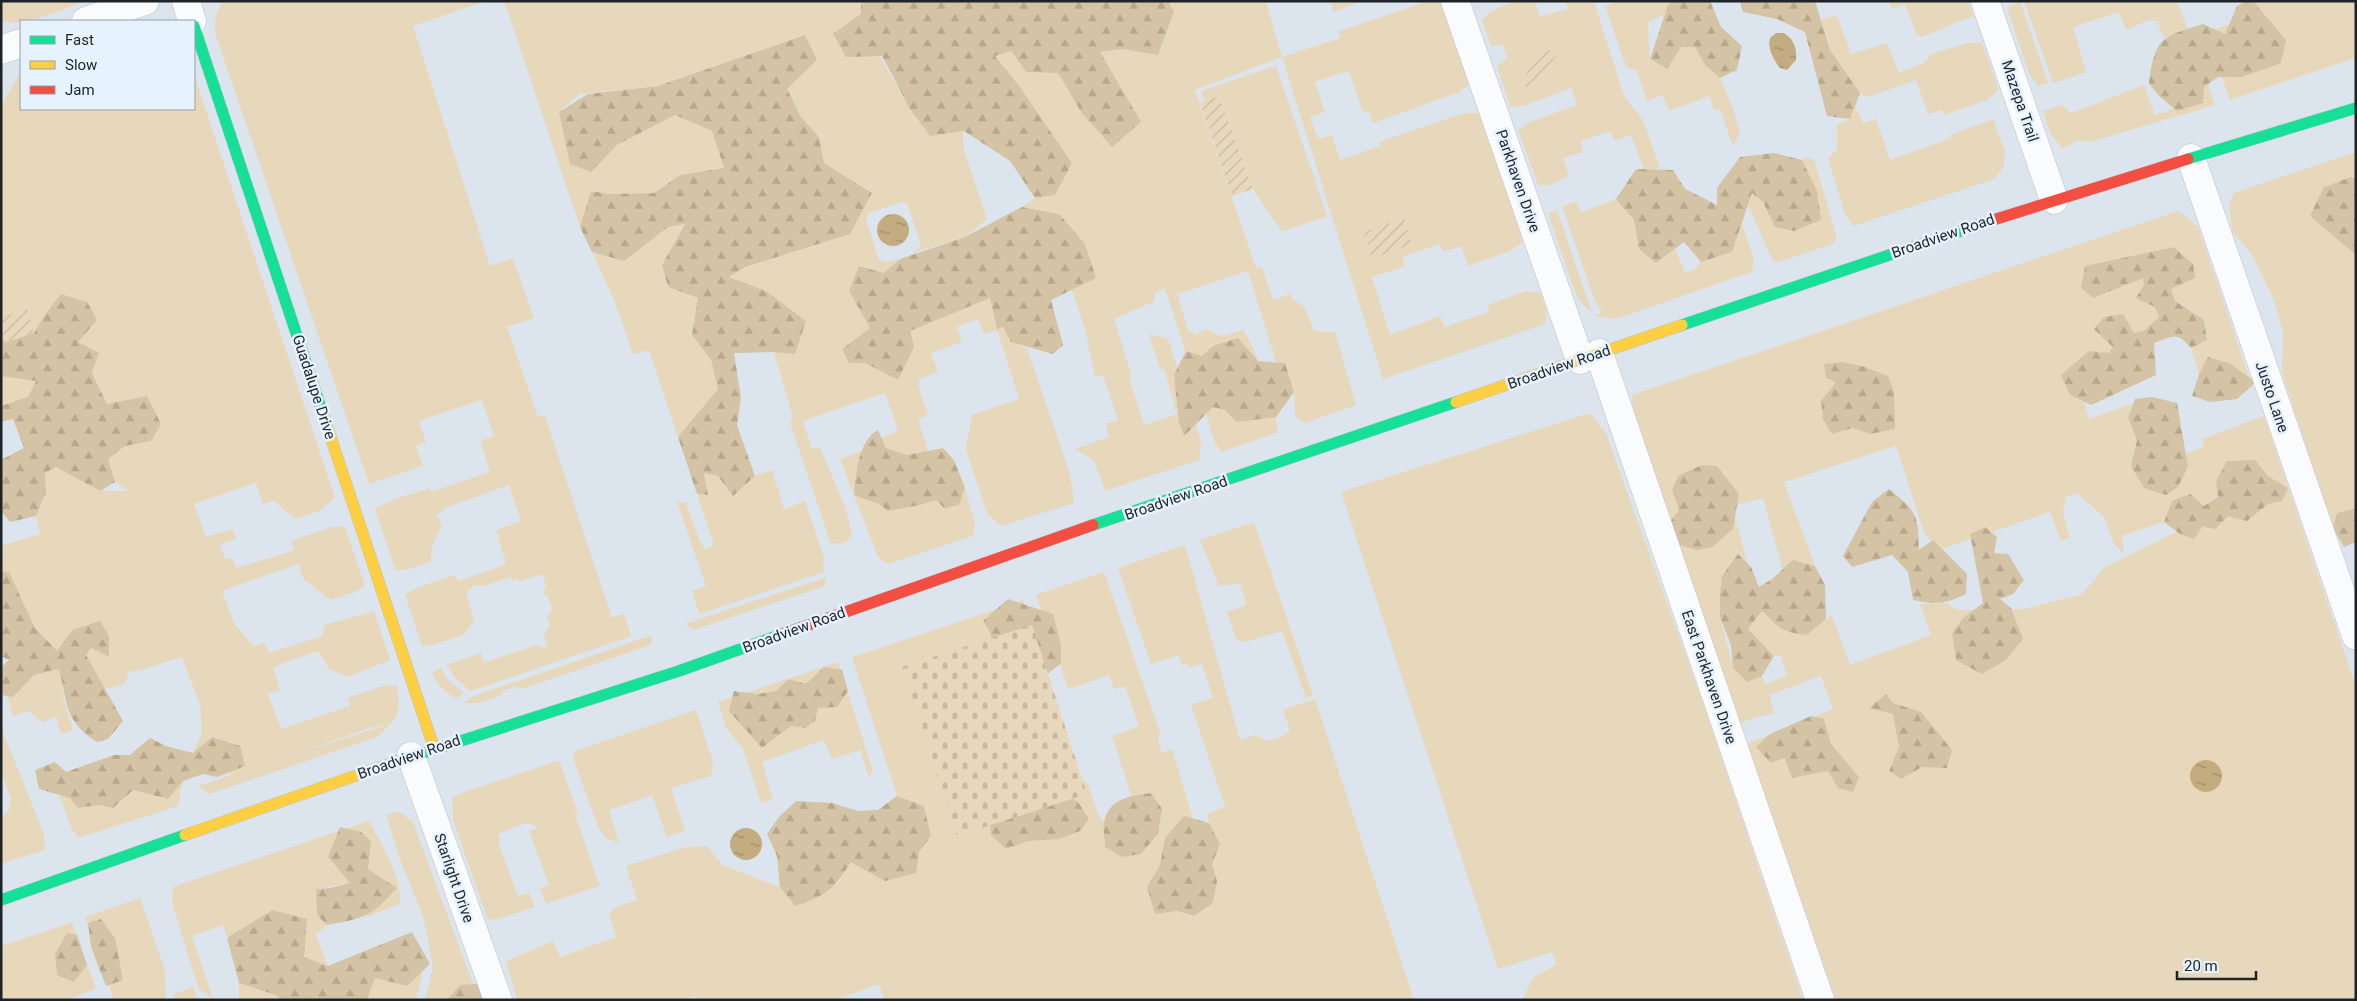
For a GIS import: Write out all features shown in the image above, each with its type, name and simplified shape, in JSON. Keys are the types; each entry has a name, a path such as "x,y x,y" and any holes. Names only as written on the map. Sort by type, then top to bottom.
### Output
{"main road":[{"name":"Guadalupe Drive","path":"195,29 423,752"},
{"name":"Broadview Road","path":"1,900 423,752 687,668 1011,552 1590,356 2054,200 2356,108"}],"street":[{"path":"89,20 145,1"},
{"path":"186,1 192,20"},
{"name":"Parkhaven Drive","path":"1455,1 1590,356"},
{"name":"Mazepa Trail","path":"1986,1 2054,200"},
{"path":"1,50 20,43"},
{"name":"Justo Lane","path":"2191,158 2356,636"},
{"name":"East Parkhaven Drive","path":"1590,356 1820,1000"},
{"name":"Starlight Drive","path":"423,752 498,1000"}],"green space":[{"path":"1,1 86,1 32,20 20,20 20,22 1,21"},
{"path":"223,1 487,1 413,26 490,266 513,258 534,318 507,327 538,417 545,416 612,618 624,614 631,636 471,691 455,678 447,665 481,653 484,662 540,644 541,648 547,646 544,635 550,625 547,617 552,609 547,594 543,595 546,585 542,574 519,582 518,579 512,581 511,577 484,586 475,585 466,593 474,620 465,634 432,645 422,646 405,595 414,589 454,575 459,581 506,564 496,530 521,521 509,485 447,507 437,515 442,526 433,544 430,562 407,570 395,570 375,509 392,500 430,488 431,492 490,472 480,441 494,436 482,400 419,421 426,442 416,446 423,466 369,484 217,39 216,19"},
{"path":"504,1 861,1 863,15 878,51 899,90 930,136 963,131 964,150 987,219 965,237 912,253 921,245 907,203 901,202 869,213 866,220 879,260 885,262 900,259 884,273 859,266 849,291 870,328 842,349 849,363 865,363 898,380 909,331 990,298 997,329 1003,327 1020,346 1027,348 1070,474 1074,503 1001,526 987,514 966,449 972,415 1019,399 997,330 984,334 978,319 957,327 962,342 931,353 938,372 920,379 918,385 928,415 918,419 928,451 907,455 886,448 881,438 898,431 885,393 803,421 812,449 820,447 845,507 852,535 845,543 831,544 790,423 793,418 774,352 795,354 766,291 729,277 745,267 850,234 871,192 824,163 819,137 801,117 787,89 816,60 805,35 658,86 579,94 559,112 591,171 617,145 675,115 712,131 724,168 680,175 654,193 609,194 592,191 580,227"},
{"path":"861,1 1168,1 1174,12 1158,55 1123,49 1100,52 1141,122 1112,147 1081,112 1058,73 1026,72 1011,51 995,56 1019,86 1072,163 1055,195 1035,198 1010,161 964,131 930,136 910,109 882,56 846,57 833,34 861,14"},
{"path":"1168,1 1266,1 1282,57 1195,90 1256,268 1262,267 1273,300 1291,294 1293,299 1305,308 1314,331 1335,332 1356,405 1305,423 1295,416 1294,392 1285,363 1276,362 1248,271 1177,294 1188,329 1195,335 1206,329 1220,336 1243,330 1261,366 1273,406 1278,432 1222,452 1215,443 1165,288 1154,293 1155,301 1114,319 1132,377 1129,378 1144,425 1177,414 1164,369 1160,369 1149,334 1168,339 1201,441 1199,460 1105,491 1094,460 1075,449 1109,437 1106,424 1118,420 1103,375 1095,377 1085,329 1072,290 1096,277 1059,214 1022,207 1035,198 1055,195 995,56 1011,51 1026,72 1058,73 1081,112 1140,122 1100,52 1123,49 1158,55 1174,12"},
{"path":"1330,1 1362,1 1334,12"},
{"path":"1515,1 1534,1 1540,16 1568,9 1565,1 1594,1 1624,96 1643,120 1660,168 1644,170 1631,135 1614,141 1610,131 1581,141 1583,152 1563,158 1569,176 1550,185 1538,185 1518,130 1529,122 1577,105 1571,88 1523,106 1510,107 1497,66 1507,58 1503,45 1491,46 1482,20 1491,11"},
{"path":"1618,1 1672,1 1666,13 1648,23 1650,59 1667,69 1681,46 1695,47 1705,65 1720,78 1732,106 1740,133 1733,146 1720,109 1714,110 1709,96 1669,111 1663,95 1647,101 1637,71 1626,67 1605,6"},
{"path":"1672,1 1710,1 1721,27 1742,46 1737,70 1720,78 1705,65 1695,47 1681,47 1667,69 1650,59 1668,5"},
{"path":"1740,1 1815,1 1830,50 1860,93 1850,119 1827,116 1805,32 1777,19 1743,12"},
{"path":"1889,1 1968,1 1973,16 1922,37 1916,33 1905,4 1892,9"},
{"path":"2020,1 2048,83 2038,86 2029,73 2007,8"},
{"path":"2024,1 2177,1 2188,29 2164,38 2157,21 2149,20 2126,30 2119,12 2073,27 2086,72 2053,83"},
{"path":"2246,1 2253,1 2286,40 2281,63 2242,77 2218,77 2204,87 2203,103 2177,111 2158,95 2149,83 2151,68 2158,48 2162,42 2178,32 2203,24 2225,34 2237,6"},
{"path":"2257,1 2356,1 2356,58 2230,100 2206,33 2249,17 2245,6"},
{"path":"1425,2 1440,2 1470,84 1457,93 1373,123 1369,111 1363,113 1349,71 1315,82 1325,112 1310,117 1318,139 1332,135 1340,160 1380,146 1379,142 1464,113 1480,113 1523,242 1512,250 1468,266 1461,246 1443,252 1439,244 1402,257 1405,266 1372,277 1390,335 1440,316 1445,327 1489,312 1488,305 1526,291 1541,293 1547,312 1545,324 1383,379 1282,57 1340,38 1339,31"},
{"path":"1837,15 1851,54 1887,43 1899,73 1924,63 1931,54 1967,43 1982,43 1999,90 1987,100 1944,115 1942,110 1928,114 1916,80 1868,97 1860,93 1830,50 1821,20"},
{"path":"805,35 817,60 787,89 801,117 819,137 824,163 872,193 850,234 745,267 729,277 766,291 806,321 795,354 774,352 734,353 741,398 737,425 755,476 733,496 718,476 704,473 708,495 697,494 678,437 718,389 711,360 692,335 698,298 668,287 662,265 685,224 668,227 624,261 592,252 580,227 591,191 609,194 654,193 680,175 724,168 712,131 675,115 617,145 591,172 570,164 559,112 588,94 658,86"},
{"path":"2191,37 2215,105 2090,142 2078,140 2063,149 2050,133 2043,111 2062,105 2071,113 2144,85 2155,115 2181,106"},
{"path":"1550,50 1557,55 1532,87 1527,88 1524,82 1530,67 1536,59"},
{"path":"1276,66 1327,216 1282,232 1253,189 1219,96 1205,101 1201,91"},
{"path":"20,73 20,110 195,110 195,77 335,498 319,511 295,519 274,501 263,504 256,483 194,504 206,537 233,529 236,539 220,544 225,559 232,558 236,568 295,550 291,541 332,527 345,527 365,586 355,592 331,600 304,580 298,564 222,591 235,625 254,646 264,643 269,653 322,636 325,625 374,611 390,660 347,677 329,669 318,651 273,667 280,690 268,694 281,729 350,706 348,698 386,685 397,686 398,710 390,725 377,737 209,794 198,786 231,775 218,738 212,737 193,753 202,732 200,705 182,657 141,670 128,672 126,683 105,689 86,655 91,648 108,657 109,636 57,652 35,628 9,572 1,571 1,546 40,534 36,516 46,492 45,473 57,467 100,491 129,491 115,482 108,459 125,446 151,441 147,396 107,404 78,342 44,316 34,333 6,342 1,338 1,106","holes":["383,725 383,726 276,760 373,727"]},
{"path":"1219,96 1253,189 1232,196 1200,103"},
{"path":"1855,106 1863,123 1876,119 1890,160 1951,138 1950,135 1993,119 2005,152 2004,166 1994,179 1853,226 1845,214 1828,158 1837,150 1837,125 1850,119"},
{"path":"2356,152 2356,179 2351,177 2310,216 2356,255 2356,508 2338,513 2333,528 2282,373 2283,331 2273,298 2252,255 2232,231 2229,205 2234,193"},
{"path":"1774,153 1802,160 1817,191 1821,220 1794,231 1775,227 1763,202 1752,193 1732,252 1701,262 1684,242 1656,263 1639,249 1634,220 1616,199 1636,169 1673,170 1685,189 1717,205 1717,188 1740,157"},
{"path":"1807,157 1814,160 1837,238 1833,244 1776,263 1770,255 1748,205 1752,193 1763,202 1775,227 1794,231 1817,191 1802,160"},
{"path":"2351,177 2356,179 2356,255 2310,216 2324,187"},
{"path":"1616,199 1634,220 1639,249 1656,263 1675,249 1685,273 1695,269 1701,262 1732,252 1742,224 1754,259 1752,272 1616,319 1595,316 1602,311 1595,301 1562,206 1577,202 1581,212"},
{"path":"1022,207 1059,214 1085,244 1096,278 1051,300 1063,345 1053,354 1011,342 1003,327 997,329 990,298 910,331 914,347 898,380 865,363 849,363 842,349 870,328 849,291 859,266 884,273 900,259 965,237"},
{"path":"1557,210 1592,313 1577,298 1548,213"},
{"path":"2178,211 2198,226 2249,377 2229,363 2209,357 2199,374 2191,348 2207,339 2204,320 2175,301 2171,289 2174,247 2143,254 2092,298 2143,277 2159,317 2145,330 2107,340 2113,346 2110,353 2070,395 2084,402 2089,419 2132,404 2128,417 2137,440 2131,466 2188,467 2185,454 2204,447 2202,439 2264,416 2356,687 2356,1000 1836,1000 1747,744 1833,709 1821,676 1845,667 1770,695 1774,713 1747,720 1740,725 1633,414 1632,395","holes":["1896,446 1925,535 1942,549 2050,512 2061,541 2070,538 2063,513 2066,497 2077,493 2104,517 2114,544 2124,554 2122,536 2164,522 2172,501 2204,506 2218,496 2255,460 2268,476 2288,488 2223,509 2105,567 2082,594 2024,609 1959,610 1946,603 1920,604 1931,635 1850,665 1832,615 1807,635 1762,611 1748,629 1774,656 1781,656 1787,676 1766,684 1762,676 1747,682 1733,668 1720,617 1722,576 1747,563 1732,506 1763,498 1783,571 1793,560 1815,566 1784,482"]},
{"path":"1404,218 1412,244 1371,259 1364,232"},
{"path":"685,224 662,265 668,287 698,298 692,335 711,360 718,389 678,437 649,350 633,354 613,297 592,252 624,261 668,227"},
{"path":"2174,247 2193,264 2195,278 2171,289 2175,301 2204,320 2207,340 2191,348 2178,337 2166,338 2154,343 2156,375 2091,405 2070,395 2061,375 2089,351 2109,353 2113,347 2094,329 2104,317 2123,314 2134,333 2145,330 2159,317 2155,307 2136,298 2144,285 2143,278 2093,298 2081,288 2085,266"},
{"path":"61,294 87,302 97,320 78,342 99,353 92,373 107,404 147,396 161,424 151,441 125,446 108,459 115,482 100,491 56,467 45,473 46,492 36,516 10,522 1,511 1,460 24,448 13,419 1,422 1,406 28,397 36,381 1,376 1,338 6,342 34,333"},
{"path":"27,309 34,333 6,342 1,328 1,317"},
{"path":"1238,338 1258,361 1285,363 1294,392 1276,417 1237,422 1225,410 1213,407 1184,436 1179,423 1174,375 1186,351 1202,356 1213,346"},
{"path":"2208,357 2229,363 2256,382 2237,399 2210,402 2192,396 2199,374"},
{"path":"1842,362 1865,367 1888,376 1894,391 1895,429 1870,434 1853,428 1832,434 1823,419 1821,401 1836,382 1826,378 1824,364"},
{"path":"1,376 36,381 29,397 1,406"},
{"path":"2152,397 2177,403 2188,467 2178,487 2166,495 2144,488 2131,466 2137,440 2128,417 2135,399"},
{"path":"1590,413 1606,433 1706,712 1803,1000 1522,1000 1533,978 1556,964 1552,952 1498,969 1341,492"},
{"path":"878,430 886,448 907,455 943,448 954,460 965,488 959,505 944,508 936,500 888,511 879,504 854,495 857,468 862,450 871,435"},
{"path":"863,451 856,472 920,505 936,500 959,505 965,488 975,524 973,536 888,564 878,557 840,459"},
{"path":"2255,460 2268,476 2288,488 2282,501 2268,504 2247,521 2228,516 2215,529 2203,526 2194,539 2180,534 2164,522 2172,501 2190,494 2204,506 2218,497 2216,481 2227,461"},
{"path":"1702,465 1717,466 1739,494 1733,529 1712,547 1697,550 1671,543 1668,524 1679,510 1672,490 1678,476"},
{"path":"772,470 784,509 805,501 824,558 823,572 699,614 692,591 706,586 677,502 686,503 700,542 705,549 714,545 697,494 707,495 704,473 718,476 733,496 755,476"},
{"path":"1889,489 1911,509 1914,515 1918,529 1919,550 1933,540 1967,574 1966,594 1940,603 1913,600 1908,572 1892,555 1852,567 1843,556 1872,502"},
{"path":"2356,508 2356,542 2344,547 2333,528 2337,513"},
{"path":"1254,522 1313,695 1306,698 1282,631 1245,642 1236,639 1227,612 1246,605 1240,583 1219,586 1200,540"},
{"path":"1985,527 1997,537 1994,553 2008,554 2024,580 2013,594 2000,599 2011,608 2023,639 2006,660 1982,674 1956,660 1952,633 1963,618 1983,603 1970,534"},
{"path":"1185,545 1240,740 1255,735 1268,741 1282,737 1290,730 1283,710 1315,699 1414,1000 885,1000 879,984 836,1000 698,1000 697,996 684,1000 517,1000 506,961 553,941 560,957 616,937 609,914 614,908 637,900 626,866 686,847 707,846 722,865 780,887 795,906 838,883 851,862 886,880 915,873 919,852 931,836 924,806 897,796 852,657 1023,600 1082,780 1088,783 1098,815 1104,822 1105,847 1151,793 1131,795 1112,736 1139,726 1125,686 1114,689 1109,675 1068,689 1036,595 1104,572 1160,732 1158,739 1161,753 1172,749 1193,819 1184,816 1165,838 1160,865 1147,887 1155,914 1177,911 1194,916 1213,903 1217,881 1212,864 1220,844 1209,823 1208,813 1225,807 1191,705 1213,698 1202,664 1189,668 1187,664 1182,665 1179,655 1151,664 1118,568","holes":["997,794 1044,841 1028,841"]},
{"path":"1738,554 1751,567 1759,587 1772,579 1793,560 1815,566 1825,585 1826,619 1807,635 1786,631 1762,611 1748,629 1774,656 1762,676 1747,682 1733,668 1731,645 1720,617 1722,576"},
{"path":"1,571 9,572 35,628 57,651 72,630 100,621 109,636 109,657 91,648 86,655 123,721 108,739 97,742 86,734 72,718 59,669 34,675 13,697 1,695 1,667 9,660 1,656"},
{"path":"827,577 825,586 693,630 685,624"},
{"path":"1008,599 1053,614 1061,645 1061,663 1036,684 993,659 991,634 983,621"},
{"path":"1032,625 1087,794 957,836 902,667"},
{"path":"652,635 651,645 518,690 517,686 502,691 502,695 479,703 463,703 474,696"},
{"path":"838,662 873,771 869,778 860,750 832,759 824,740 762,762 773,799 761,803 743,749 726,728 718,702"},
{"path":"441,667 446,678 464,693 456,699 439,686 432,673"},
{"path":"824,667 842,670 848,691 837,707 818,708 815,721 805,728 791,726 762,748 729,711 734,691 758,694 776,691 788,679 806,684"},
{"path":"60,669 64,701 73,730 61,734 56,717 42,722 29,711 13,716 7,696 13,697 34,675"},
{"path":"1886,694 1893,703 1921,712 1952,750 1947,768 1922,767 1901,779 1889,771 1899,747 1893,714 1869,708"},
{"path":"696,710 713,762 711,776 671,788 685,831 667,837 652,795 609,810 619,843 606,838 598,827 573,758 575,751"},
{"path":"1811,716 1824,719 1831,744 1859,777 1853,792 1838,788 1828,771 1792,778 1785,758 1771,763 1756,747 1770,734"},
{"path":"1,727 44,834 45,850 1,864 1,817 8,811 11,799 1,772"},
{"path":"212,737 240,746 245,766 217,777 203,774 183,781 168,799 133,790 113,808 99,805 78,808 70,798 39,789 35,770 55,762 66,772 114,755 130,755 150,738 166,746 193,753"},
{"path":"559,760 578,813 575,815 600,886 546,904 540,888 549,885 529,831 538,828 529,824 519,825 498,834 500,841 498,842 518,896 529,893 535,907 494,920 487,918 453,820 452,798 470,790"},
{"path":"183,781 178,806 79,838 72,829 59,795 70,798 78,808 99,805 113,808 133,790 168,799"},
{"path":"1054,786 1078,802 1089,819 1080,831 1059,839 1028,841 1006,849 991,835 989,810"},
{"path":"1151,793 1162,809 1158,834 1141,854 1122,857 1105,847 1104,823 1110,808 1115,803 1129,797"},
{"path":"897,796 924,806 931,836 919,852 916,873 885,881 851,862 834,885 822,895 795,906 780,887 777,856 767,834 779,817 796,801 832,803 858,811 878,810"},
{"path":"398,811 413,822 479,1000 425,1000 433,968 424,919 401,862 386,815"},
{"path":"1184,816 1209,823 1220,844 1212,864 1217,881 1213,903 1194,916 1177,911 1155,914 1147,887 1160,865 1165,838"},
{"path":"369,821 385,850 394,872 400,893 400,904 362,919 382,904 397,888 368,869 371,842 328,858 350,883 316,889 317,915 327,925 316,935 328,966 304,957 272,910 227,938 223,925 192,936 213,999 198,988 172,902 173,887"},
{"path":"340,827 361,832 371,841 368,869 397,888 380,905 366,915 327,925 317,915 316,889 350,883 328,857"},
{"path":"140,898 165,970 166,1000 114,1000 85,917"},
{"path":"272,910 307,919 304,957 328,966 412,932 430,964 407,986 375,978 367,1000 279,1000 279,996 239,983 227,938"},
{"path":"101,919 115,938 123,980 106,986 91,947 88,923"},
{"path":"72,922 96,989 66,1000 1,1000 1,946"},
{"path":"67,933 77,935 87,965 74,982 57,975 55,954"},
{"path":"423,971 416,1000 367,1000 375,978 407,986"},
{"path":"239,983 279,996 279,1000 239,1000"},
{"path":"460,985 496,985 504,1000 447,1000"},
{"path":"193,987 198,1000 174,1000 174,994"}],"water":[{"path":"1776,33 1784,33 1790,38 1795,48 1796,60 1787,70 1780,68 1770,50 1770,38"},
{"path":"893,214 899,215 904,219 908,224 908,236 904,241 899,245 893,246 887,245 882,241 878,236 877,230 878,224 882,219 887,215"},
{"path":"2206,760 2212,761 2217,765 2221,770 2221,782 2217,787 2212,791 2206,792 2200,791 2195,787 2191,782 2190,776 2191,770 2195,765 2200,761"},
{"path":"746,828 758,832 762,844 758,856 746,860 734,856 730,844 734,832"}],"traffic: fast":[{"path":"195,29 324,417"},
{"path":"2188,159 2356,108"},
{"path":"1682,325 1990,221"},
{"path":"1093,525 1456,402"},
{"path":"395,762 679,671 780,635"},
{"path":"1,900 185,835"}],"traffic: slow":[{"path":"1456,402 1682,325"},
{"path":"324,417 434,748"},
{"path":"185,835 395,762"}],"traffic: jam":[{"path":"1990,221 2188,159"},
{"path":"780,635 1093,525"}]}
